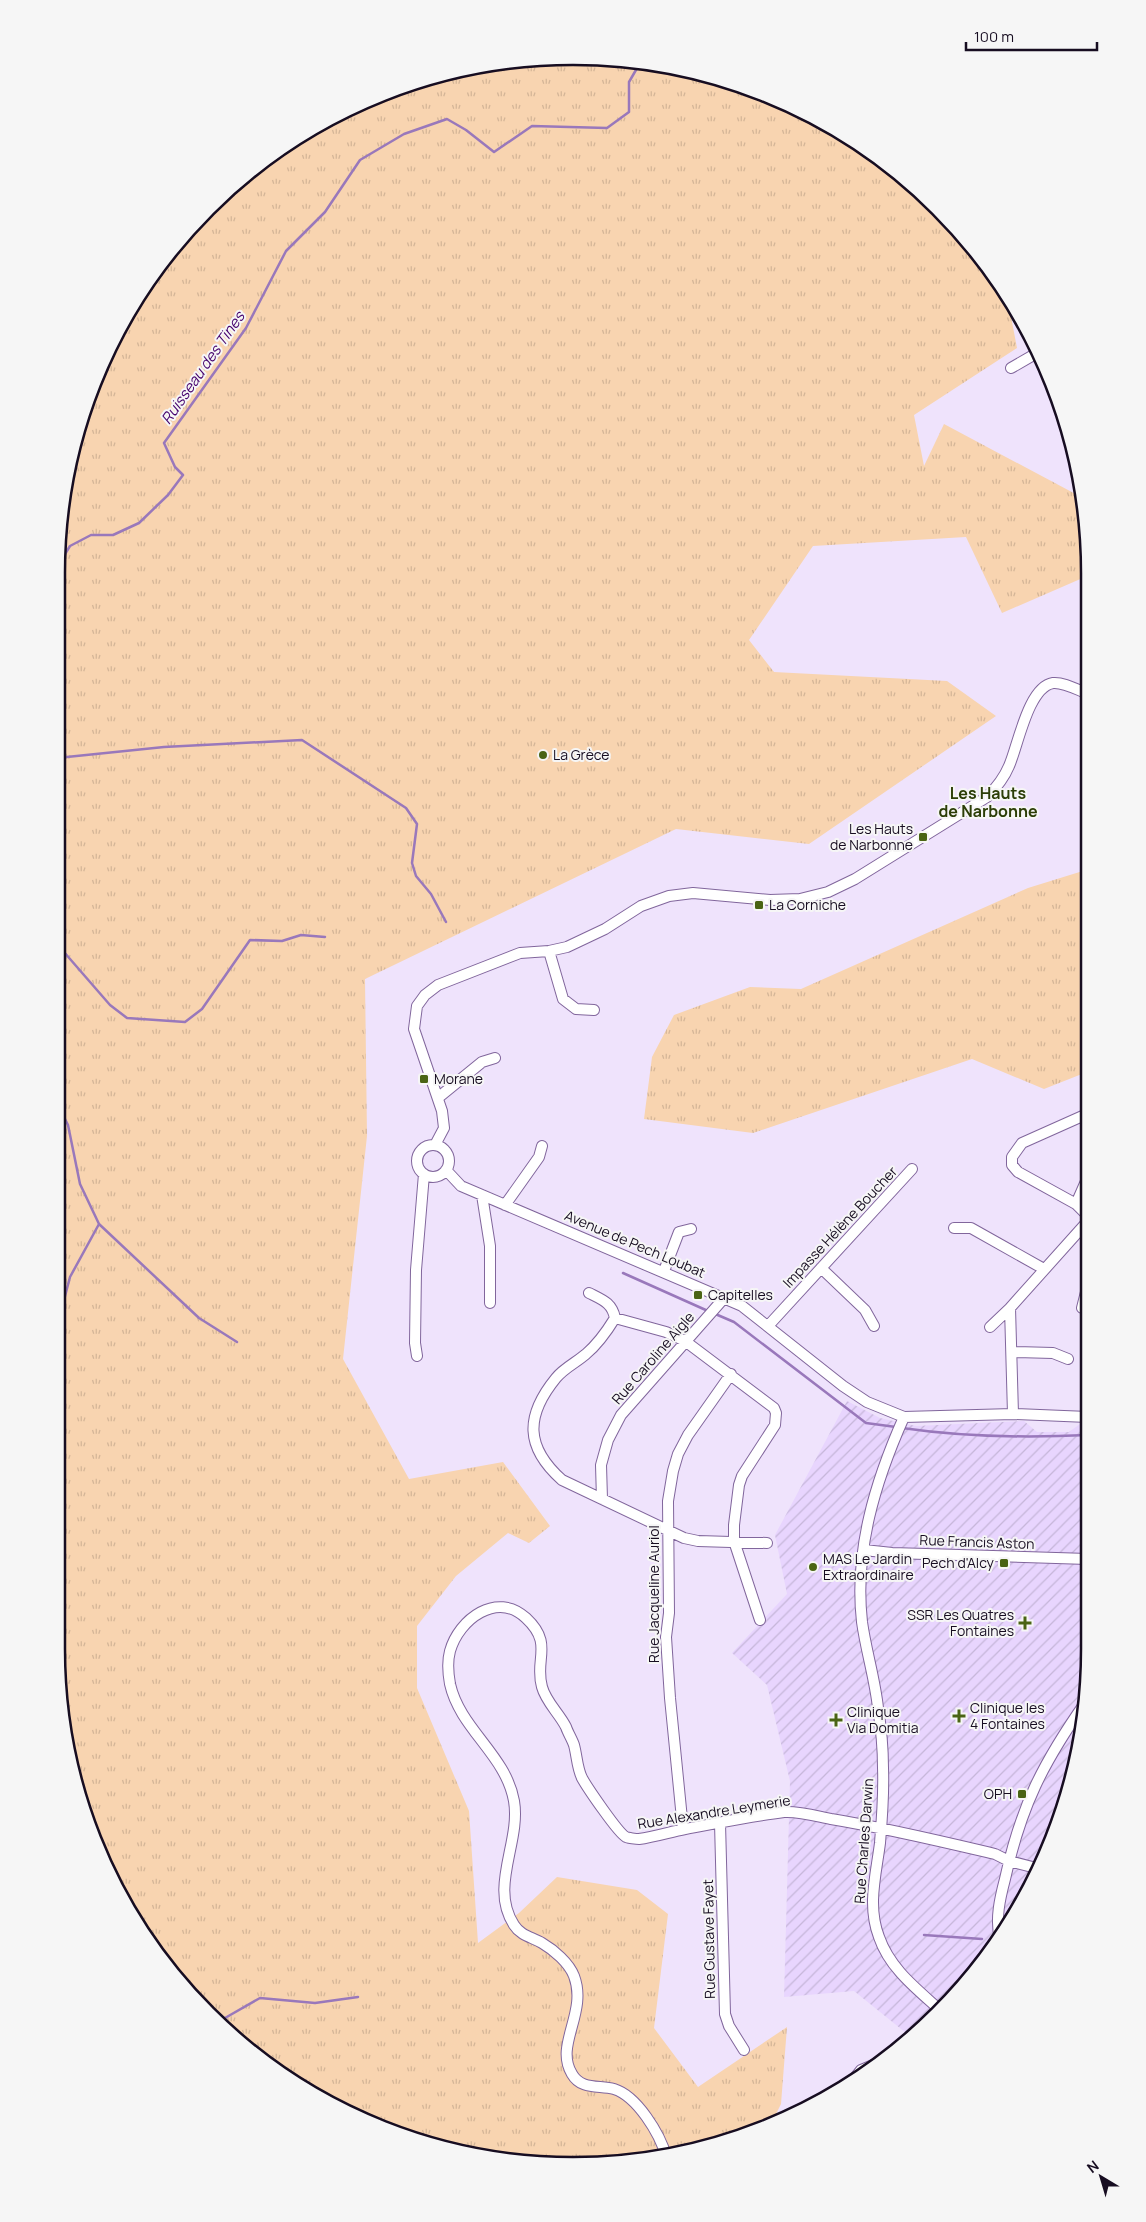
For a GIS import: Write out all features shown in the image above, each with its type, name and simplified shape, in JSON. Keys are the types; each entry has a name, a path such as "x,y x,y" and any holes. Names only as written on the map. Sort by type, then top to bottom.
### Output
{"street":[{"path":"1012,368 1032,356"},
{"path":"435,1145 444,1128 439,1097 414,1029 417,1006 425,995 438,985 520,953 549,951 583,941 641,906 669,896 693,893 770,900 800,899 855,879 987,797 1003,779 1033,699 1044,687 1053,683 1066,685 1081,691"},
{"path":"549,951 563,999 576,1009 594,1010"},
{"path":"439,1097 482,1062 494,1058"},
{"path":"1081,1117 1022,1143 1012,1157 1012,1165 1018,1172 1076,1204 1081,1209"},
{"path":"435,1145 445,1150 448,1154 449,1165 446,1170 433,1177 424,1174 418,1166 417,1157 422,1149 435,1145"},
{"path":"505,1205 539,1157 542,1146"},
{"name":"Impasse Hélène Boucher","path":"768,1326 912,1169"},
{"name":"Avenue de Pech Loubat","path":"446,1170 462,1186 742,1306 844,1386 867,1402 902,1421 1013,1414 1081,1417"},
{"path":"417,1356 415,1343 416,1270 424,1174"},
{"path":"1076,1204 1081,1192"},
{"path":"482,1195 490,1246 490,1303"},
{"path":"954,1228 971,1228 1044,1269"},
{"path":"664,1271 679,1232 691,1229"},
{"path":"990,1327 1010,1308 1081,1229"},
{"path":"821,1268 865,1310 874,1326"},
{"path":"589,1293 609,1303 613,1308 615,1318 604,1335 588,1353 557,1376 534,1416 534,1441 546,1466 562,1480 667,1531 698,1541 767,1543"},
{"name":"Rue Caroline Aigle","path":"602,1499 601,1465 608,1440 621,1415 724,1297"},
{"path":"1010,1308 1013,1414"},
{"path":"615,1318 666,1332 686,1341 774,1408 777,1419 775,1425 742,1476 739,1485 734,1541 760,1620"},
{"path":"1012,1352 1053,1353 1068,1359"},
{"name":"Rue Jacqueline Auriol","path":"684,1829 667,1644 670,1613 667,1531 668,1501 678,1454 688,1435 731,1374"},
{"name":"Rue Charles Darwin","path":"902,1421 879,1479 866,1527 860,1573 862,1620 867,1659 878,1706 883,1768 881,1827 874,1873 872,1910 878,1936 894,1967 935,2005"},
{"name":"Rue Francis Aston","path":"864,1550 892,1553 1081,1559"},
{"name":"Rue Alexandre Leymerie","path":"663,2149 659,2138 633,2102 613,2089 582,2084 572,2075 565,2056 577,2012 578,1992 573,1973 559,1956 542,1943 523,1935 514,1925 508,1910 504,1890 506,1866 515,1826 514,1800 507,1778 498,1762 474,1732 454,1695 448,1668 449,1652 457,1634 480,1611 492,1607 517,1611 536,1630 542,1648 540,1674 542,1688 562,1720 573,1743 582,1777 618,1829 626,1837 637,1839 684,1829 789,1812 881,1827 995,1854 1009,1861 1032,1867"},
{"path":"998,1926 998,1910 1009,1861 1027,1803 1038,1777 1057,1743 1077,1714"},
{"name":"Rue Gustave Fayet","path":"720,1823 725,2014 732,2031 744,2050"}],"shaded area":[{"path":"847,1401 880,1418 916,1426 1024,1421 1037,1432 1069,1432 1081,1424 1080,1682 1077,1715 1064,1780 1042,1843 1029,1874 1013,1903 976,1958 955,1984 906,2033 854,1991 784,1997 790,1781 767,1685 732,1653 787,1594 775,1535"}],"green space":[{"path":"573,65 606,66 639,69 704,82 736,92 798,117 827,133 882,170 932,214 976,264 1011,316 1017,348 914,415 924,466 944,424 1075,493 1077,507 1081,579 1002,613 966,537 813,546 749,640 774,672 947,681 996,716 809,844 676,829 365,979 367,1136 343,1359 409,1479 503,1462 550,1526 529,1543 508,1533 456,1576 417,1626 417,1688 469,1811 478,1943 519,1913 557,1877 637,1890 668,1914 654,2028 698,2087 787,2027 781,2104 776,2114 704,2140 639,2153 573,2157 507,2153 442,2140 410,2130 348,2105 291,2071 238,2031 191,1984 170,1958 133,1903 117,1874 104,1843 82,1780 69,1715 65,1649 65,573 69,507 82,442 104,379 117,348 133,319 170,264 191,238 238,191 291,151 348,117 410,92 442,82 507,69"},
{"path":"1081,872 1081,1074 1044,1089 972,1059 753,1133 644,1119 652,1057 674,1015 750,987 801,989 1028,888"}],"waterway":[{"name":"Ruisseau des Tines","path":"66,553 70,546 91,535 113,535 139,523 168,495 183,475 175,467 164,443 246,328 286,251 325,212 360,160 404,134 447,119 466,130 494,152 532,126 607,128 629,112 629,82 637,69"},
{"path":"65,757 164,747 302,740 406,808 417,824 412,863 416,876 431,894 446,922"},
{"path":"65,953 110,1005 127,1018 185,1022 202,1009 250,940 282,941 301,935 325,937"},
{"path":"65,1119 68,1125 80,1184 99,1224 199,1318 237,1342"},
{"path":"65,1296 70,1277 99,1224"},
{"path":"623,1273 708,1311"},
{"path":"713,1313 734,1322 866,1423 896,1427"},
{"path":"902,1428 995,1436 1081,1435"},
{"path":"924,1935 982,1939"},
{"path":"225,2018 260,1998 315,2003 358,1997"}],"place":[{"name":"La Grèce","path":"543,755"},
{"name":"Les Hauts de Narbonne","path":"923,837"},
{"name":"La Corniche","path":"759,905"},
{"name":"Morane","path":"424,1079"},
{"name":"Capitelles","path":"698,1295"},
{"name":"Pech d'Alcy","path":"1004,1563"},
{"name":"MAS Le Jardin Extraordinaire","path":"813,1567"},
{"name":"SSR Les Quatres Fontaines","path":"1025,1623"},
{"name":"Clinique les 4 Fontaines","path":"959,1716"},
{"name":"Clinique Via Domitia","path":"836,1720"},
{"name":"OPH","path":"1022,1794"}],"district":[{"name":"Les Hauts de Narbonne","path":"988,802"}]}
